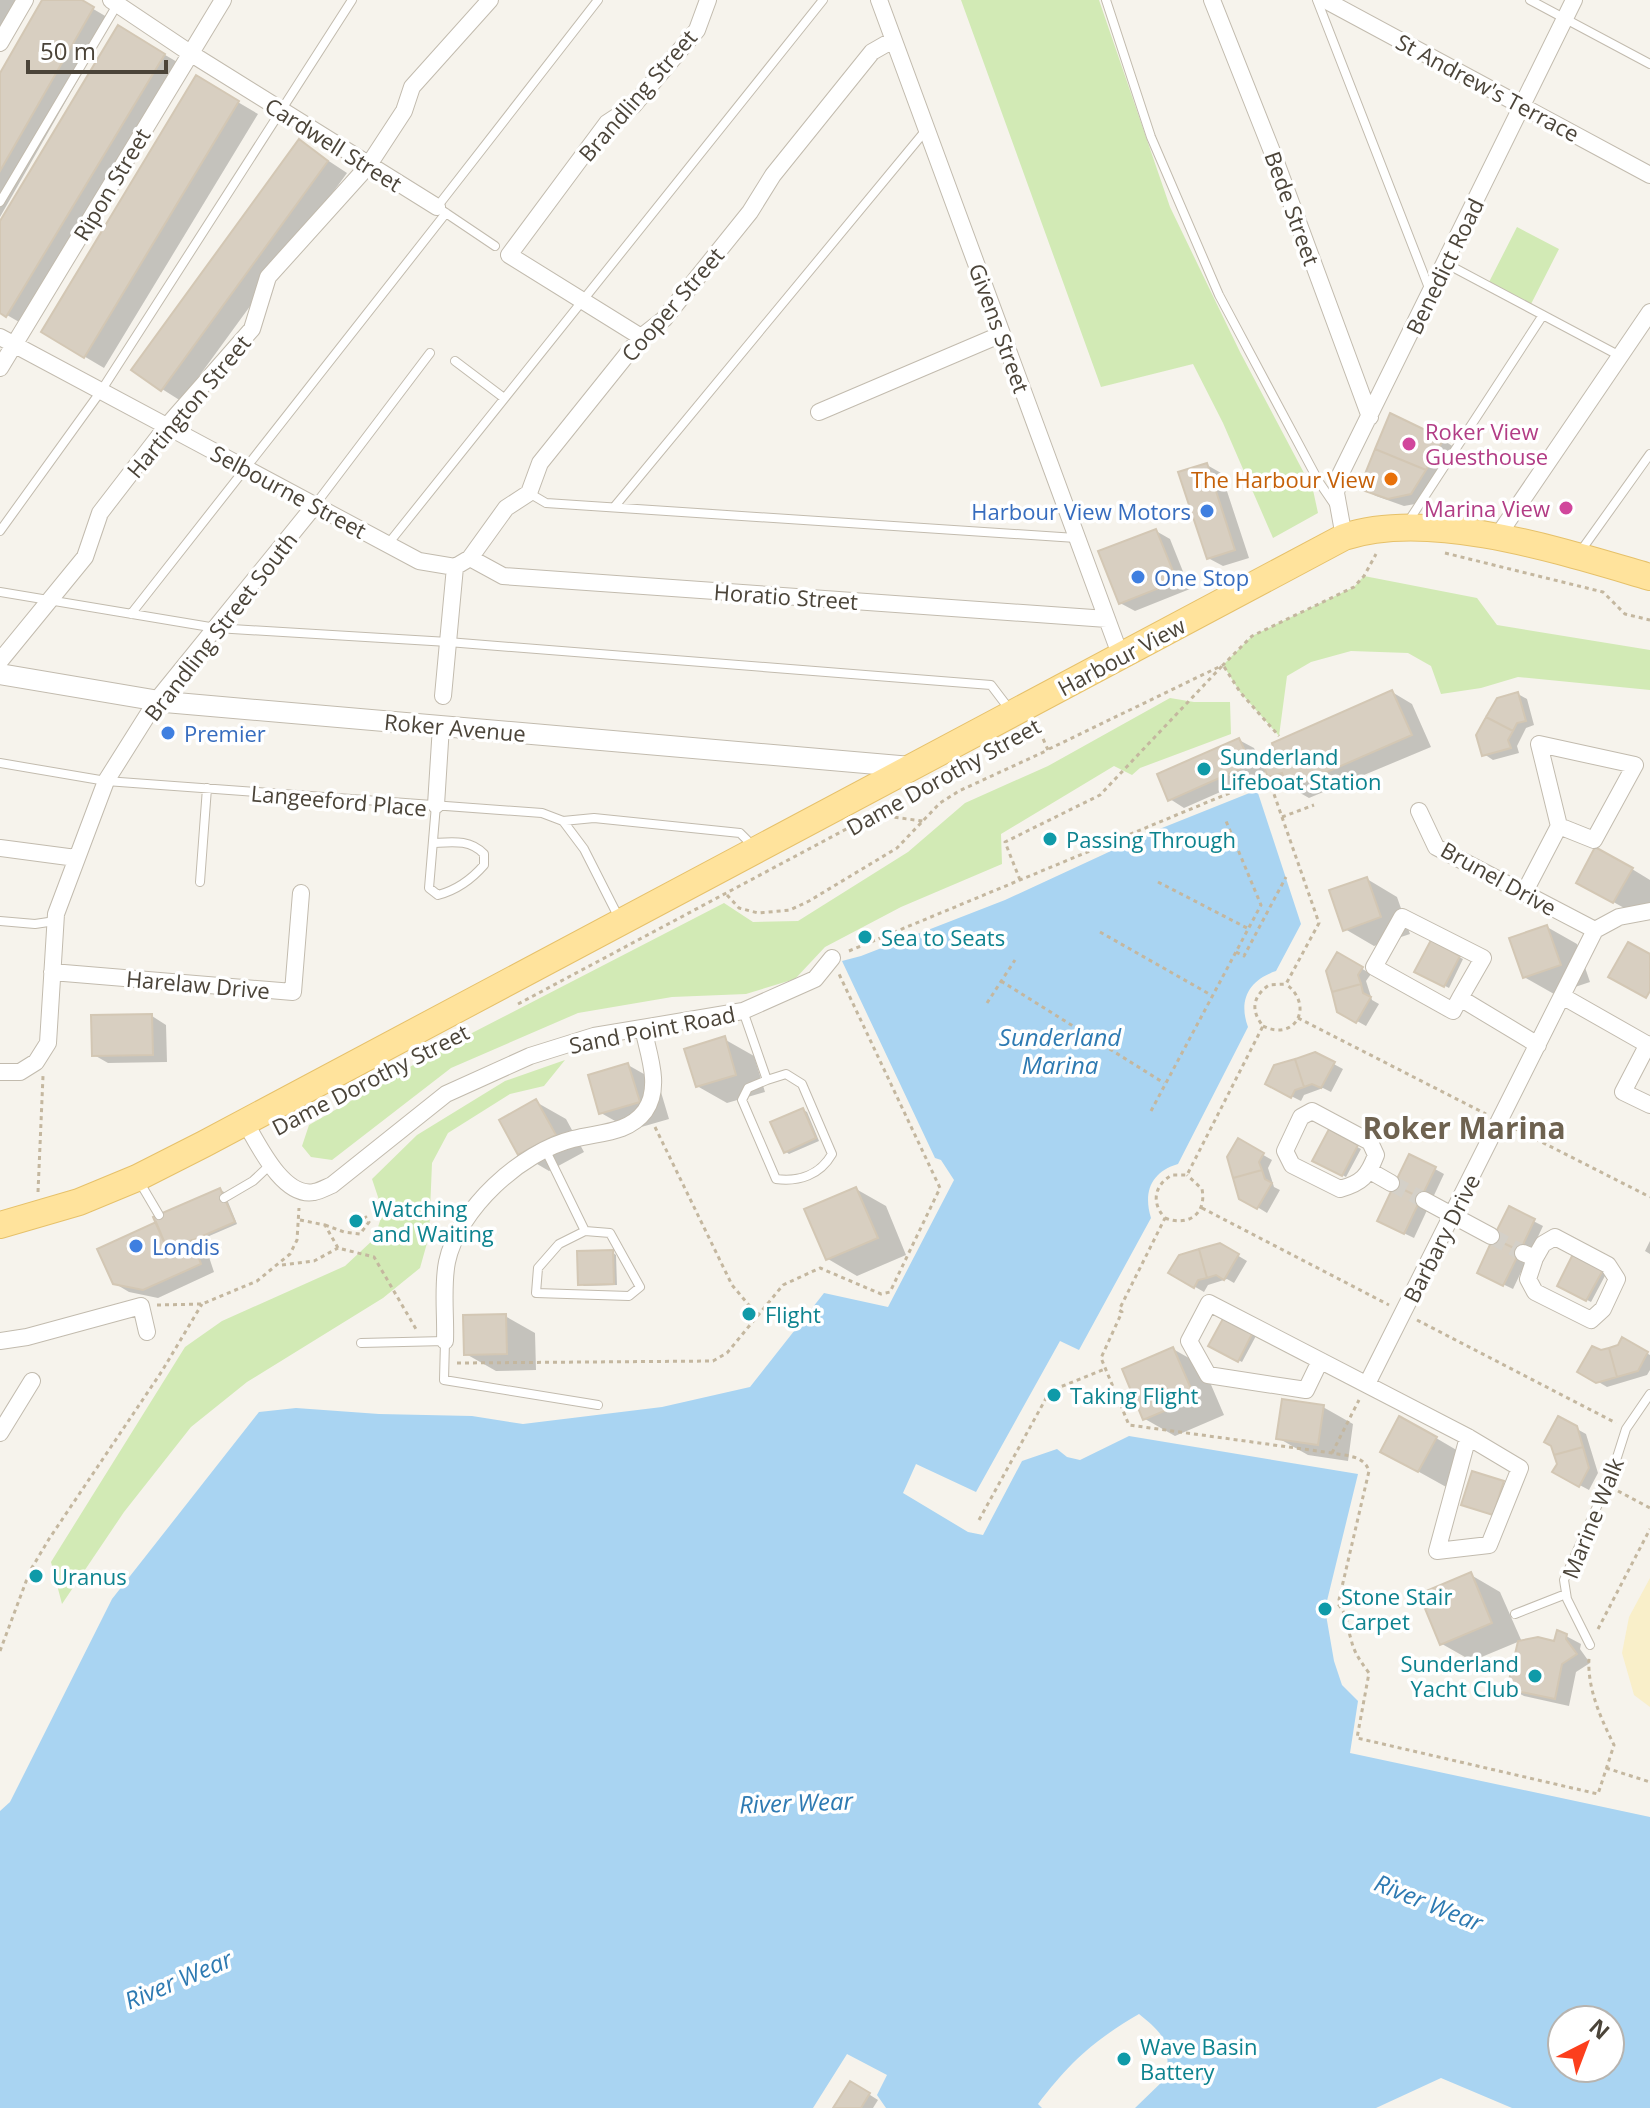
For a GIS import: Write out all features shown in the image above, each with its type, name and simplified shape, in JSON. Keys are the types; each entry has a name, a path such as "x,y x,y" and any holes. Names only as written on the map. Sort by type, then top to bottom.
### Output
{"main road":[{"name":"Harbour View","path":"621,922 911,767 1024,718 1342,525 1364,530 1441,528 1497,537 1650,577"},
{"name":"Dame Dorothy Street","path":"0,1225 79,1202 137,1178 621,922"}],"street":[{"path":"0,43 25,0"},
{"name":"Ripon Street","path":"0,368 7,341 223,0"},
{"name":"Hartington Street","path":"0,661 85,557 100,513 167,426 252,329 268,277 368,166 404,111 412,87 490,0"},
{"name":"Brandling Street","path":"641,337 509,255 607,123 633,106 697,30 708,0"},
{"name":"Givens Street","path":"879,0 1121,657"},
{"name":"Bede Street","path":"1212,0 1273,154 1370,417"},
{"name":"St Andrew's Terrace","path":"1325,0 1650,175"},
{"name":"Benedict Road","path":"1342,525 1336,493 1340,475 1574,0"},
{"name":"Cardwell Street","path":"114,2 281,111 442,210"},
{"name":"Cooper Street","path":"462,563 506,508 529,493 540,463 641,337 664,319 750,212 773,175 872,52 893,40"},
{"path":"1497,537 1650,312"},
{"path":"819,412 1002,334"},
{"name":"Selbourne Street","path":"7,341 419,561 462,563"},
{"name":"Brandling Street South","path":"36,1062 48,1043 55,921 106,781 157,700 315,505"},
{"path":"443,696 448,642 462,563"},
{"name":"Horatio Street","path":"462,563 503,576 1107,619"},
{"name":"Roker Avenue","path":"0,674 157,700 911,767"},
{"path":"436,805 441,726"},
{"path":"1524,893 1559,826 1539,744 1635,765 1594,840 1559,826"},
{"name":"Brunel Drive","path":"1419,811 1436,847 1595,930"},
{"path":"0,848 76,858"},
{"name":"Harelaw Drive","path":"52,972 293,992 301,893"},
{"path":"1595,930 1619,917 1650,911"},
{"path":"1402,917 1483,958 1460,998 1453,1011 1374,967 1402,917"},
{"name":"Barbary Drive","path":"1367,1384 1595,930"},
{"name":"Sand Point Road","path":"298,1191 313,1193 332,1185 446,1094 530,1056 594,1036 743,1011 815,979 832,958"},
{"path":"1562,996 1649,1045 1623,1092 1650,1105"},
{"path":"1460,998 1538,1045"},
{"path":"445,1341 446,1265 460,1228 491,1188 516,1166 570,1139 618,1131 635,1121 646,1109 653,1092 643,1028"},
{"path":"0,1072 20,1072 36,1062"},
{"path":"1312,1111 1370,1142 1376,1155 1370,1171 1359,1184 1340,1189 1292,1165 1285,1151 1301,1117 1312,1111"},
{"path":"245,1122 283,1181 298,1191"},
{"path":"1370,1171 1391,1183"},
{"path":"1424,1200 1491,1236"},
{"path":"1555,1237 1608,1265 1617,1279 1603,1309 1591,1320 1535,1292 1528,1279 1529,1256 1555,1237"},
{"path":"1320,1361 1306,1390 1208,1375 1189,1341 1209,1303 1468,1437 1520,1468 1489,1545 1437,1551 1468,1437"},
{"path":"0,1341 27,1337 141,1306 147,1332"},
{"path":"0,1433 32,1381"}],"lane":[{"path":"0,531 101,391 352,0"},
{"path":"131,614 442,210 598,0"},
{"path":"388,544 823,0"},
{"path":"1106,0 1151,137 1219,295 1342,525"},
{"path":"1317,0 1431,292"},
{"path":"1530,0 1650,64"},
{"path":"0,202 114,2"},
{"path":"615,506 926,129"},
{"path":"442,210 495,246"},
{"path":"1445,263 1620,356"},
{"path":"1403,529 1543,315"},
{"path":"315,505 430,353"},
{"path":"455,361 504,398"},
{"path":"1578,556 1650,454"},
{"path":"529,493 546,503 1077,538"},
{"path":"0,592 216,628 448,642 991,685 1024,718"},
{"name":"Langeeford Place","path":"0,763 106,781 436,805 429,888 438,895 463,885 484,865 484,854 476,846 464,842 433,843"},
{"path":"200,882 207,788"},
{"path":"436,805 542,813 563,821 594,818 740,833 757,850"},
{"path":"563,821 584,849 621,922"},
{"path":"0,921 35,924 55,921"},
{"path":"743,1011 767,1080"},
{"path":"786,1074 802,1084 832,1154 824,1168 793,1181 776,1179 742,1100 748,1088 767,1080 786,1074"},
{"path":"546,1151 585,1231"},
{"path":"224,1198 253,1181 271,1165"},
{"path":"137,1178 159,1215"},
{"path":"585,1231 610,1233 640,1287 629,1296 536,1293 538,1268 559,1244 585,1231"},
{"path":"361,1343 445,1341 444,1380 598,1405"},
{"name":"Marine Walk","path":"1590,1645 1566,1594 1564,1580 1607,1485 1626,1429 1650,1394"},
{"path":"1515,1614 1566,1594"}],"path":[{"path":"1441,552 1603,592 1625,614 1650,620"},
{"path":"1020,880 1005,842 1100,795 1252,636 1354,587 1378,554 1364,556"},
{"path":"1223,665 1240,692 1279,736"},
{"path":"727,895 739,908 758,913 790,910 897,848 940,803 959,791 1223,665"},
{"path":"1024,718 1048,750"},
{"path":"445,1359 453,1363 713,1361 727,1353 783,1285 820,1268 881,1294 890,1292 940,1188 832,958 1268,777 1319,923 1286,984"},
{"name":"Dame Dorothy Street","path":"893,804 880,811 892,817 923,821"},
{"path":"1282,817 1314,805"},
{"name":"Dame Dorothy Street","path":"518,1004 866,819"},
{"path":"1151,1111 1261,905 1226,821"},
{"path":"1236,952 1244,956 1286,877"},
{"path":"1158,882 1248,929"},
{"path":"1100,932 1213,995"},
{"path":"987,1003 1015,960"},
{"path":"1001,981 1166,1084"},
{"path":"1286,984 1299,997 1298,1018 1287,1028 1278,1030 1263,1026 1254,1011 1256,998 1269,985 1286,984"},
{"path":"1298,1018 1650,1197"},
{"path":"1187,1175 1263,1026"},
{"path":"36,1062 44,1078 36,1214"},
{"path":"646,1109 732,1285 758,1316"},
{"path":"1172,1175 1187,1175 1202,1189 1202,1208 1195,1217 1185,1222 1165,1218 1155,1201 1157,1189 1172,1175"},
{"path":"141,1306 202,1304 257,1281 280,1265 297,1240 300,1220 298,1191"},
{"path":"300,1220 360,1234 369,1222 365,1216"},
{"path":"1165,1218 1119,1310 1122,1312 1101,1358 1105,1369 1129,1425 1332,1453 1361,1459 1367,1464 1369,1471 1338,1604 1348,1616 1357,1658 1369,1673 1357,1738 1598,1794 1614,1745 1600,1716 1592,1686 1588,1665 1590,1645 1650,1529"},
{"path":"325,1225 338,1248"},
{"path":"280,1265 314,1261 338,1248 374,1257 423,1342"},
{"path":"0,1651 30,1571 162,1371 202,1304"},
{"path":"979,1520 1050,1391 1105,1369"},
{"path":"1332,1453 1367,1384"},
{"path":"1607,1485 1650,1508"},
{"path":"1606,1768 1650,1782"}],"green space":[{"path":"961,0 1099,0 1170,207 1240,352 1313,490 1318,513 1273,538 1223,423 1193,364 1101,387"},
{"path":"1517,227 1559,249 1529,308 1487,286"},
{"path":"1364,576 1477,598 1497,625 1650,650 1650,690 1518,677 1481,688 1441,694 1431,666 1408,653 1351,651 1311,662 1287,676 1279,736 1240,692 1223,665 1252,636 1354,587"},
{"path":"1170,698 1230,702 1231,734 1140,768 1132,775 1114,766 1001,834 1002,864 901,907 825,947 795,979 746,994 672,997 578,1013 451,1068 332,1160 311,1157 302,1146 309,1125 441,1049 724,903 753,922 798,921 908,852 965,803 1048,766"},
{"path":"565,1060 544,1086 510,1094 448,1133 432,1163 429,1236 420,1268 383,1298 247,1382 191,1427 124,1512 62,1604 51,1562 185,1347 222,1321 345,1266 374,1239 383,1212 372,1179 417,1135 505,1081"}],"sand":[{"path":"1650,1578 1650,1707 1634,1695 1622,1653 1629,1617"}],"water":[{"path":"1257,790 1301,924 1276,971 1259,980 1248,992 1244,1008 1248,1027 1178,1164 1161,1172 1151,1184 1148,1200 1151,1218 1079,1350 1060,1341 976,1492 916,1464 903,1493 968,1532 983,1535 1022,1461 1057,1449 1067,1457 1080,1460 1129,1436 1358,1474 1325,1609 1334,1661 1342,1685 1358,1701 1350,1753 1650,1817 1650,2108 1512,2108 1441,2078 1376,2108 1135,2108 1167,2077 1164,2040 1139,2014 1095,2043 1072,2064 1038,2104 1042,2108 886,2108 877,2095 887,2075 847,2054 813,2108 0,2108 0,1811 10,1802 112,1599 259,1412 296,1408 472,1416 523,1424 662,1407 750,1387 824,1293 888,1307 954,1180 941,1160 935,1158 842,961 1005,900 1152,832"}],"building":[{"path":"42,0 82,0 94,7 0,171 0,73"},
{"path":"118,25 165,54 6,317 0,313 0,221"},
{"path":"196,75 239,101 84,358 41,332"},
{"path":"299,139 328,161 161,391 131,370"},
{"name":"Roker View Guesthouse","path":"1390,413 1444,439 1426,470 1375,449"},
{"name":"The Harbour View","path":"1375,449 1426,470 1411,494 1388,499 1359,489"},
{"name":"Harbour View Motors","path":"1207,463 1235,550 1207,559 1178,472"},
{"path":"1156,529 1177,581 1119,604 1098,551"},
{"path":"1392,690 1412,735 1288,789 1282,773 1268,777 1262,762 1275,756 1272,743"},
{"path":"1518,692 1526,721 1517,723 1513,731 1486,717 1497,698"},
{"path":"1486,717 1513,731 1508,740 1511,748 1482,756 1476,735"},
{"name":"Sunderland Lifeboat Station","path":"1239,738 1251,764 1168,801 1157,774"},
{"path":"1595,847 1633,868 1613,903 1576,883"},
{"path":"1367,877 1381,917 1343,931 1329,890"},
{"path":"1547,925 1561,965 1523,978 1509,938"},
{"path":"1431,940 1460,956 1444,987 1414,972"},
{"path":"1628,942 1650,954 1650,991 1646,998 1608,977"},
{"path":"1337,952 1363,967 1358,975 1361,984 1332,992 1326,971"},
{"path":"1361,984 1363,993 1371,997 1356,1023 1337,1012 1332,992"},
{"path":"152,1014 153,1055 92,1056 91,1015"},
{"path":"725,1036 736,1075 696,1087 684,1049"},
{"path":"1315,1052 1335,1062 1321,1088 1312,1084 1304,1087 1295,1059"},
{"path":"1295,1059 1304,1087 1295,1090 1291,1098 1265,1084 1274,1065"},
{"path":"628,1063 640,1102 599,1114 588,1075"},
{"path":"536,1099 556,1135 518,1155 499,1120"},
{"path":"803,1108 816,1138 784,1153 770,1122"},
{"path":"1329,1129 1358,1145 1342,1176 1312,1161"},
{"path":"1238,1138 1264,1153 1259,1162 1262,1170 1233,1178 1227,1157"},
{"path":"1409,1154 1436,1167 1421,1198 1394,1185"},
{"path":"1262,1170 1265,1179 1272,1183 1257,1209 1239,1199 1233,1178"},
{"path":"1394,1185 1421,1198 1404,1234 1377,1221"},
{"path":"856,1187 878,1238 826,1260 804,1209"},
{"path":"220,1188 235,1222 168,1251 153,1217"},
{"path":"1509,1206 1535,1219 1520,1251 1493,1238"},
{"path":"156,1222 168,1251 192,1240 201,1264 143,1290 113,1284 97,1249"},
{"path":"1493,1238 1520,1251 1503,1286 1477,1273"},
{"path":"1220,1243 1239,1254 1224,1280 1216,1275 1207,1278 1199,1249"},
{"path":"1199,1249 1207,1278 1198,1280 1194,1288 1168,1273 1179,1255"},
{"path":"613,1250 614,1284 578,1285 577,1251"},
{"path":"1573,1254 1603,1270 1586,1301 1557,1286"},
{"path":"506,1314 507,1354 464,1355 463,1315"},
{"path":"1225,1315 1254,1330 1238,1362 1208,1346"},
{"path":"1622,1337 1648,1352 1638,1371 1617,1377 1609,1348 1618,1345"},
{"path":"1592,1346 1601,1350 1609,1348 1617,1377 1596,1383 1577,1372"},
{"path":"1173,1347 1195,1398 1143,1420 1122,1369"},
{"path":"1282,1399 1324,1405 1318,1445 1276,1439"},
{"path":"1399,1416 1437,1437 1418,1472 1380,1452"},
{"path":"1558,1416 1577,1426 1583,1447 1554,1455 1551,1446 1544,1442"},
{"path":"1583,1447 1589,1468 1579,1487 1552,1472 1557,1464 1554,1455"},
{"path":"1472,1471 1504,1481 1493,1515 1461,1505"},
{"path":"1471,1572 1492,1623 1440,1645 1419,1594"},
{"name":"Sunderland Yacht Club","path":"1557,1630 1567,1634 1566,1639 1577,1654 1562,1664 1555,1699 1507,1689 1518,1641 1538,1637 1554,1641"},
{"path":"850,2081 870,2093 861,2108 833,2108"}],"tunnel":[{"path":"1391,1183 1424,1200"},
{"path":"1491,1236 1523,1253"}],"place":[{"name":"Roker View Guesthouse","path":"1409,444"},
{"name":"The Harbour View","path":"1391,479"},
{"name":"Marina View","path":"1566,508"},
{"name":"Harbour View Motors","path":"1207,511"},
{"name":"One Stop","path":"1138,577"},
{"name":"Premier","path":"168,733"},
{"name":"Sunderland Lifeboat Station","path":"1204,769"},
{"name":"Passing Through","path":"1050,839"},
{"name":"Sea to Seats","path":"865,937"},
{"name":"Watching and Waiting","path":"356,1221"},
{"name":"Londis","path":"136,1246"},
{"name":"Flight","path":"749,1314"},
{"name":"Taking Flight","path":"1054,1395"},
{"name":"Uranus","path":"36,1576"},
{"name":"Stone Stair Carpet","path":"1325,1609"},
{"name":"Sunderland Yacht Club","path":"1535,1676"},
{"name":"Wave Basin Battery","path":"1124,2059"}],"district":[{"name":"Roker Marina","path":"1464,1127"}],"water label":[{"name":"Sunderland Marina","path":"1060,1050"},
{"name":"River Wear","path":"796,1802"},
{"name":"River Wear","path":"1429,1902"},
{"name":"River Wear","path":"178,1979"}]}
